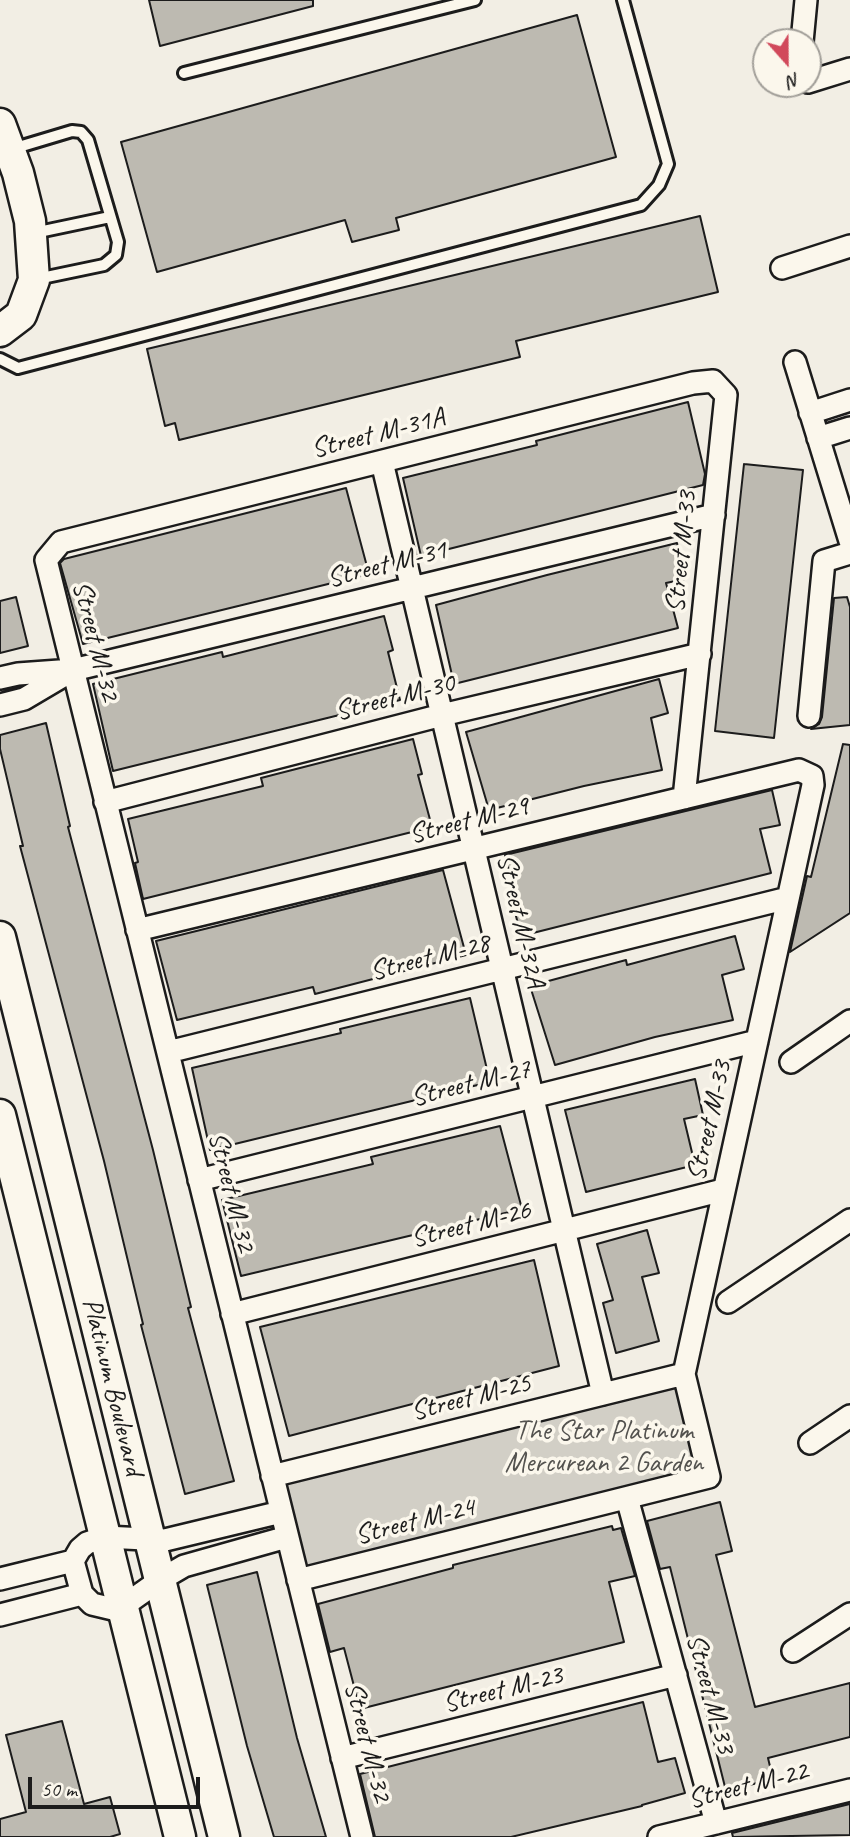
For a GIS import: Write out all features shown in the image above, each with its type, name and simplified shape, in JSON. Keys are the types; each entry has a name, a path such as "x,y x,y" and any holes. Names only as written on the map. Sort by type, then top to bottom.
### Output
{"street":[{"path":"803,28 806,0"},
{"path":"822,78 850,69"},
{"path":"0,331 21,315 34,280 31,234 24,197 5,137"},
{"path":"782,268 850,246"},
{"path":"795,362 850,541"},
{"name":"Street M-31A","path":"46,560 61,542 693,383 713,381 726,395"},
{"name":"Street M-33","path":"684,798 726,395"},
{"path":"810,413 850,400"},
{"path":"818,438 850,428"},
{"name":"Street M-32A","path":"383,462 603,1394"},
{"name":"Street M-31","path":"73,670 714,515"},
{"path":"809,716 824,561 850,553"},
{"name":"Street M-32","path":"46,560 362,1837"},
{"name":"Street M-30","path":"105,802 442,715 700,654"},
{"path":"0,678 73,670"},
{"path":"0,705 23,699 73,670"},
{"name":"Street M-29","path":"137,930 799,770 812,776"},
{"name":"Street M-33","path":"709,1477 684,1374 813,785 812,776"},
{"name":"Street M-28","path":"168,1052 788,898"},
{"name":"Platinum Boulevard","path":"0,937 223,1837"},
{"path":"791,1062 850,1021"},
{"name":"Street M-27","path":"199,1180 757,1041"},
{"name":"Platinum Boulevard","path":"0,1115 180,1837"},
{"name":"Street M-26","path":"232,1314 723,1190"},
{"path":"728,1302 850,1220"},
{"name":"Street M-25","path":"272,1476 684,1374"},
{"path":"810,1443 850,1416"},
{"name":"Street M-24","path":"298,1580 709,1477"},
{"name":"Street M-33","path":"628,1498 716,1823"},
{"path":"281,1511 176,1538 105,1537 87,1543 80,1549 74,1561 82,1594 92,1604 103,1608 122,1607 184,1566 288,1537"},
{"path":"0,1579 74,1561"},
{"path":"0,1615 82,1594"},
{"path":"793,1651 850,1614"},
{"name":"Street M-23","path":"342,1758 676,1675"},
{"name":"Street M-22","path":"659,1837 850,1790"}],"lane":[{"path":"184,73 475,0"},
{"path":"0,359 18,368 641,205 659,185 668,164 623,0"},
{"path":"5,137 81,132 88,140 118,242 116,254 104,265 34,280"},
{"path":"31,234 110,217"}],"green space":[{"name":"The Star Platinum Mercurean 2 Garden","path":"684,1374 709,1477 298,1580 272,1476"}],"building":[{"path":"149,0 313,0 313,6 160,46"},
{"path":"577,15 616,157 396,218 399,230 352,242 345,220 157,272 121,142"},
{"path":"700,216 718,292 516,341 520,357 179,440 175,423 165,426 147,349"},
{"path":"688,402 705,474 703,485 421,556 403,478 537,445 536,441"},
{"path":"744,464 803,470 774,738 715,731"},
{"path":"346,488 369,574 83,644 60,563 64,559"},
{"path":"677,543 685,579 666,583 678,628 454,684 436,605"},
{"path":"16,597 28,646 0,653 0,601"},
{"path":"847,597 850,607 850,725 811,729 819,724 822,717 834,598"},
{"path":"384,616 393,650 388,652 400,700 113,771 93,684 222,652 223,657"},
{"path":"659,679 668,713 651,718 662,770 489,810 466,732"},
{"path":"46,723 70,826 68,827 153,1150 191,1307 188,1308 234,1481 185,1494 141,1325 143,1324 104,1161 20,846 23,846 0,749 0,735"},
{"path":"413,739 422,774 418,775 432,827 143,899 128,819 263,786 261,778"},
{"path":"843,744 850,745 850,913 790,952 807,876 811,877"},
{"path":"772,790 780,825 760,829 771,873 521,936 512,900 516,899 505,855"},
{"path":"443,870 466,955 315,994 313,987 177,1020 156,941"},
{"path":"735,936 744,969 722,975 733,1020 655,1037 555,1065 530,986 626,960 627,965"},
{"path":"470,998 490,1082 210,1150 192,1068 341,1033 340,1029"},
{"path":"695,1079 703,1115 684,1119 695,1165 586,1192 565,1110"},
{"path":"500,1126 522,1209 241,1276 222,1200 373,1164 371,1157"},
{"path":"647,1230 659,1273 642,1277 659,1341 616,1353 603,1303 613,1300 597,1244"},
{"path":"534,1260 559,1366 289,1436 260,1327"},
{"path":"720,1502 732,1551 716,1555 755,1707 850,1683 850,1737 768,1758 773,1779 726,1791 670,1567 660,1569 647,1521"},
{"path":"612,1526 613,1530 621,1528 635,1576 609,1582 624,1642 360,1709 344,1648 330,1652 318,1604 453,1568 453,1565"},
{"path":"257,1572 297,1738 326,1837 274,1837 247,1746 207,1585"},
{"path":"643,1702 658,1762 675,1758 685,1793 511,1837 375,1837 360,1774"},
{"path":"62,1721 84,1804 110,1797 120,1834 110,1837 0,1837 0,1819 26,1812 6,1735"},
{"path":"850,1804 850,1835 733,1837 732,1833"}]}
